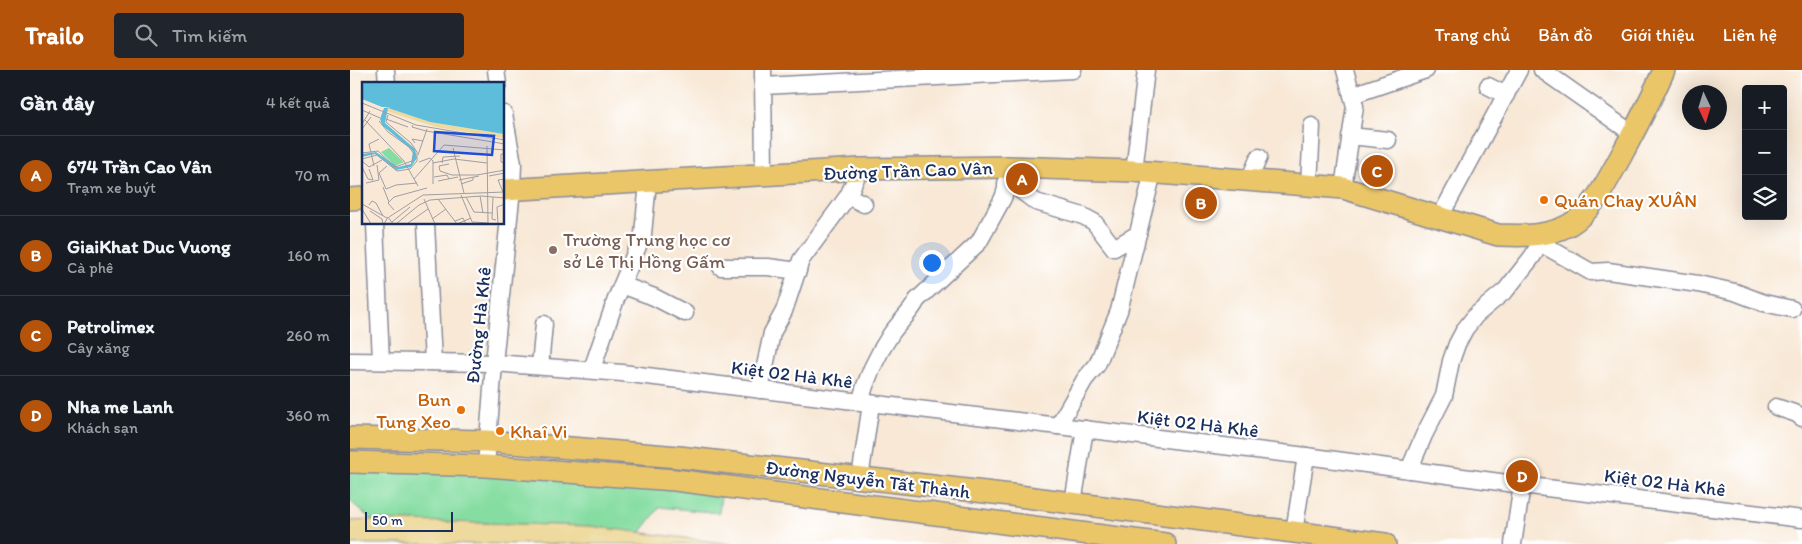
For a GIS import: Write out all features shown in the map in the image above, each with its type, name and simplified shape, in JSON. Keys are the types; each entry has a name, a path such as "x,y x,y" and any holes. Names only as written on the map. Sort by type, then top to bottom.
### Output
{"main road":[{"name":"Đường Trần Cao Vân","path":"508,190 860,170 1007,176 1143,171 1343,188 1498,235 1543,238 1578,219 1593,203 1633,134 1664,70"},
{"name":"Đường Nguyễn Tất Thành","path":"350,438 487,441 679,457 1073,503 1374,543"},
{"name":"Đường Nguyễn Tất Thành","path":"350,462 486,466 675,480 1165,544"},
{"path":"988,521 990,493"}],"street":[{"path":"764,176 763,78 1073,70"},
{"path":"1058,426 1085,379 1097,365 1121,302 1138,234 1143,171 1146,70"},
{"path":"1343,188 1355,106 1344,70"},
{"path":"1352,95 1426,70"},
{"path":"1440,217 1519,70"},
{"path":"1542,70 1633,134"},
{"path":"1488,86 1506,95"},
{"name":"Đường Hà Khê","path":"486,466 508,190 513,164 505,120"},
{"path":"1309,185 1312,126"},
{"path":"1350,136 1388,140"},
{"path":"1249,180 1260,157"},
{"path":"760,390 772,333 784,311 801,260 848,196 860,170"},
{"path":"1007,176 1016,187 1036,202 1082,216 1094,222 1114,248 1138,234"},
{"path":"860,478 865,381 892,333 912,310 917,300 979,242 999,207 1007,176"},
{"path":"592,369 622,285 643,234 648,182"},
{"path":"848,196 864,204"},
{"path":"375,225 381,361"},
{"path":"426,225 433,362"},
{"path":"1409,470 1444,396 1451,361 1465,328 1506,290 1532,257 1543,238 1591,272 1608,271 1698,284 1735,292 1764,303 1797,302"},
{"path":"721,267 768,267 798,271"},
{"path":"622,285 654,297 685,314"},
{"path":"540,366 544,324"},
{"name":"Kiệt 02 Hà Khê","path":"350,361 494,363 592,369 1306,456 1802,520"},
{"path":"1776,407 1797,414 1802,418"},
{"path":"1073,503 1085,429"},
{"path":"1294,532 1306,456"},
{"path":"1514,544 1522,485"}],"green space":[{"path":"350,462 722,486 719,513 660,507 640,533 589,526 372,520 350,501"}],"sand":[{"path":"350,521 589,526 732,544 350,544"}],"place":[{"name":"Petrolimex","path":"1377,171"},
{"name":"674 Trần Cao Vân","path":"1022,179"},
{"name":"Quán Chay XUÂN","path":"1544,200"},
{"name":"GiaiKhat Duc Vuong","path":"1201,203"},
{"name":"Trường Trung học cơ sở Lê Thị Hồng Gấm","path":"553,250"},
{"name":"Bun Tung Xeo","path":"461,410"},
{"name":"Khaî Vi","path":"500,431"},
{"name":"Nha me Lanh","path":"1522,476"}]}
